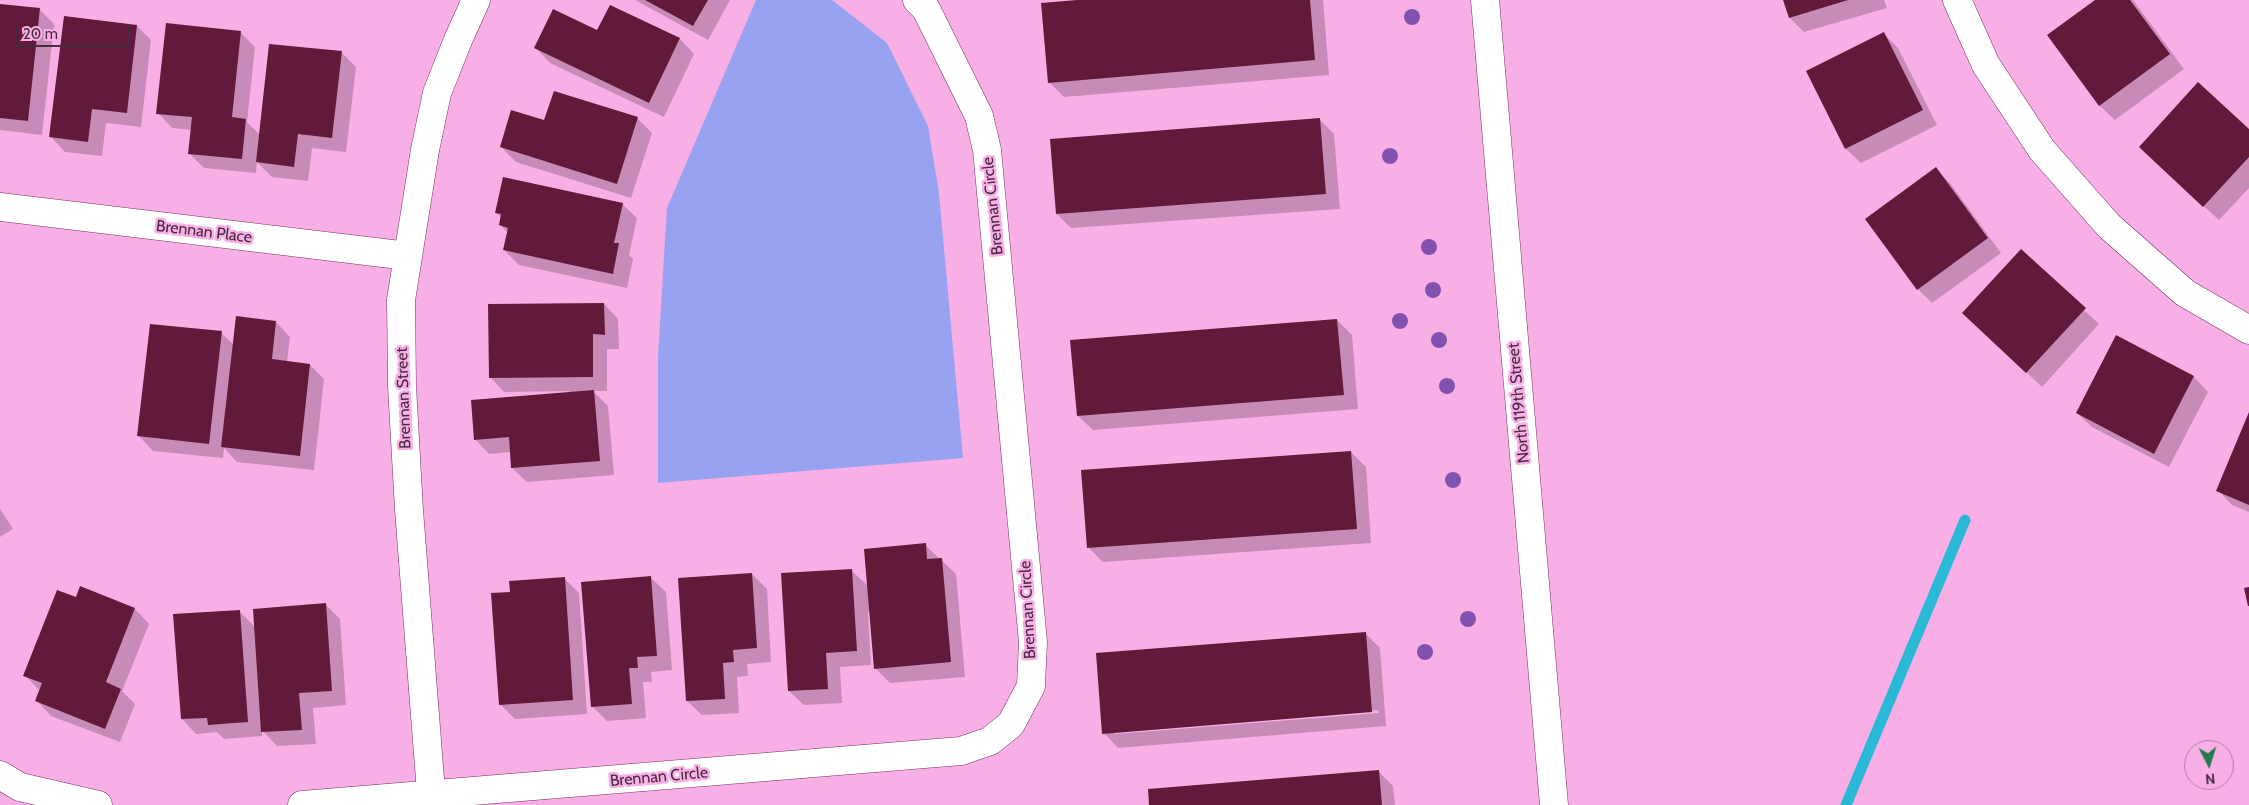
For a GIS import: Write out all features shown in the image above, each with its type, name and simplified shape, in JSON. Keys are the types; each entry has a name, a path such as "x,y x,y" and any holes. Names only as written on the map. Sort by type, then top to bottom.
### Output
{"street":[{"name":"Brennan Street","path":"432,800 410,528 402,386 402,300 425,150 437,93 476,0"},
{"name":"Brennan Circle","path":"302,805 432,800 961,751 990,741 1011,724 1031,686 1033,642 987,150 979,116 926,9 918,0"},
{"name":"North 119th Street","path":"1485,0 1554,805"},
{"path":"1957,0 1986,65 2042,150 2103,219 2185,293 2249,330"},
{"name":"Brennan Place","path":"0,207 408,256"},
{"path":"0,775 20,787 98,805"}],"shaded area":[{"path":"756,0 832,0 887,43 928,126 939,193 963,458 658,483 658,355 667,208"}],"building":[{"path":"645,0 708,0 693,26"},
{"path":"1077,0 1310,0 1315,60 1048,83 1041,3"},
{"path":"1783,0 1848,0 1789,18"},
{"path":"2095,0 2130,0 2170,54 2099,106 2047,35"},
{"path":"0,4 40,8 28,121 0,118"},
{"path":"610,5 680,38 649,103 534,48 553,9 597,30"},
{"path":"64,16 137,25 127,113 92,109 88,142 49,137"},
{"path":"166,23 241,31 232,117 246,119 242,159 188,154 192,117 156,114"},
{"path":"1884,32 1923,110 1845,149 1806,71"},
{"path":"269,44 342,51 332,138 298,134 294,167 256,162"},
{"path":"2198,82 2249,129 2249,157 2203,207 2139,147"},
{"path":"554,91 638,117 617,184 500,147 511,110 544,120"},
{"path":"1320,118 1326,194 1056,214 1050,139"},
{"path":"1936,167 1988,238 1917,290 1865,219"},
{"path":"503,177 623,203 614,243 619,243 613,274 503,250 508,228 499,225 501,214 495,213"},
{"path":"2021,249 2086,308 2026,373 1962,313"},
{"path":"604,303 605,335 593,334 593,377 489,378 488,304"},
{"path":"236,316 276,321 272,359 310,364 300,456 221,447"},
{"path":"1337,319 1344,395 1077,416 1070,340"},
{"path":"150,324 222,331 209,444 137,436"},
{"path":"2116,335 2194,376 2154,454 2076,413"},
{"path":"594,390 600,461 511,468 509,437 474,440 471,400"},
{"path":"2249,412 2249,505 2216,491"},
{"path":"1351,451 1357,529 1087,548 1081,470"},
{"path":"926,543 927,559 942,558 951,662 874,669 864,549"},
{"path":"852,569 857,651 826,653 828,689 788,691 781,573"},
{"path":"752,573 757,648 733,650 734,662 723,663 725,699 686,701 678,578"},
{"path":"651,576 657,656 637,657 638,668 629,668 632,704 591,707 581,582"},
{"path":"565,577 573,700 499,705 491,593 510,592 509,581"},
{"path":"80,586 135,608 106,682 121,689 105,729 35,701 42,683 23,676 57,590 76,597"},
{"path":"2249,587 2249,606 2248,606 2244,588"},
{"path":"326,603 332,691 299,693 302,730 261,732 253,609"},
{"path":"240,610 248,722 208,725 207,718 181,719 173,614"},
{"path":"1366,632 1372,712 1102,734 1096,653"},
{"path":"1379,770 1382,805 1149,805 1148,789"}],"waterway":[{"path":"1846,805 1965,520"}]}
